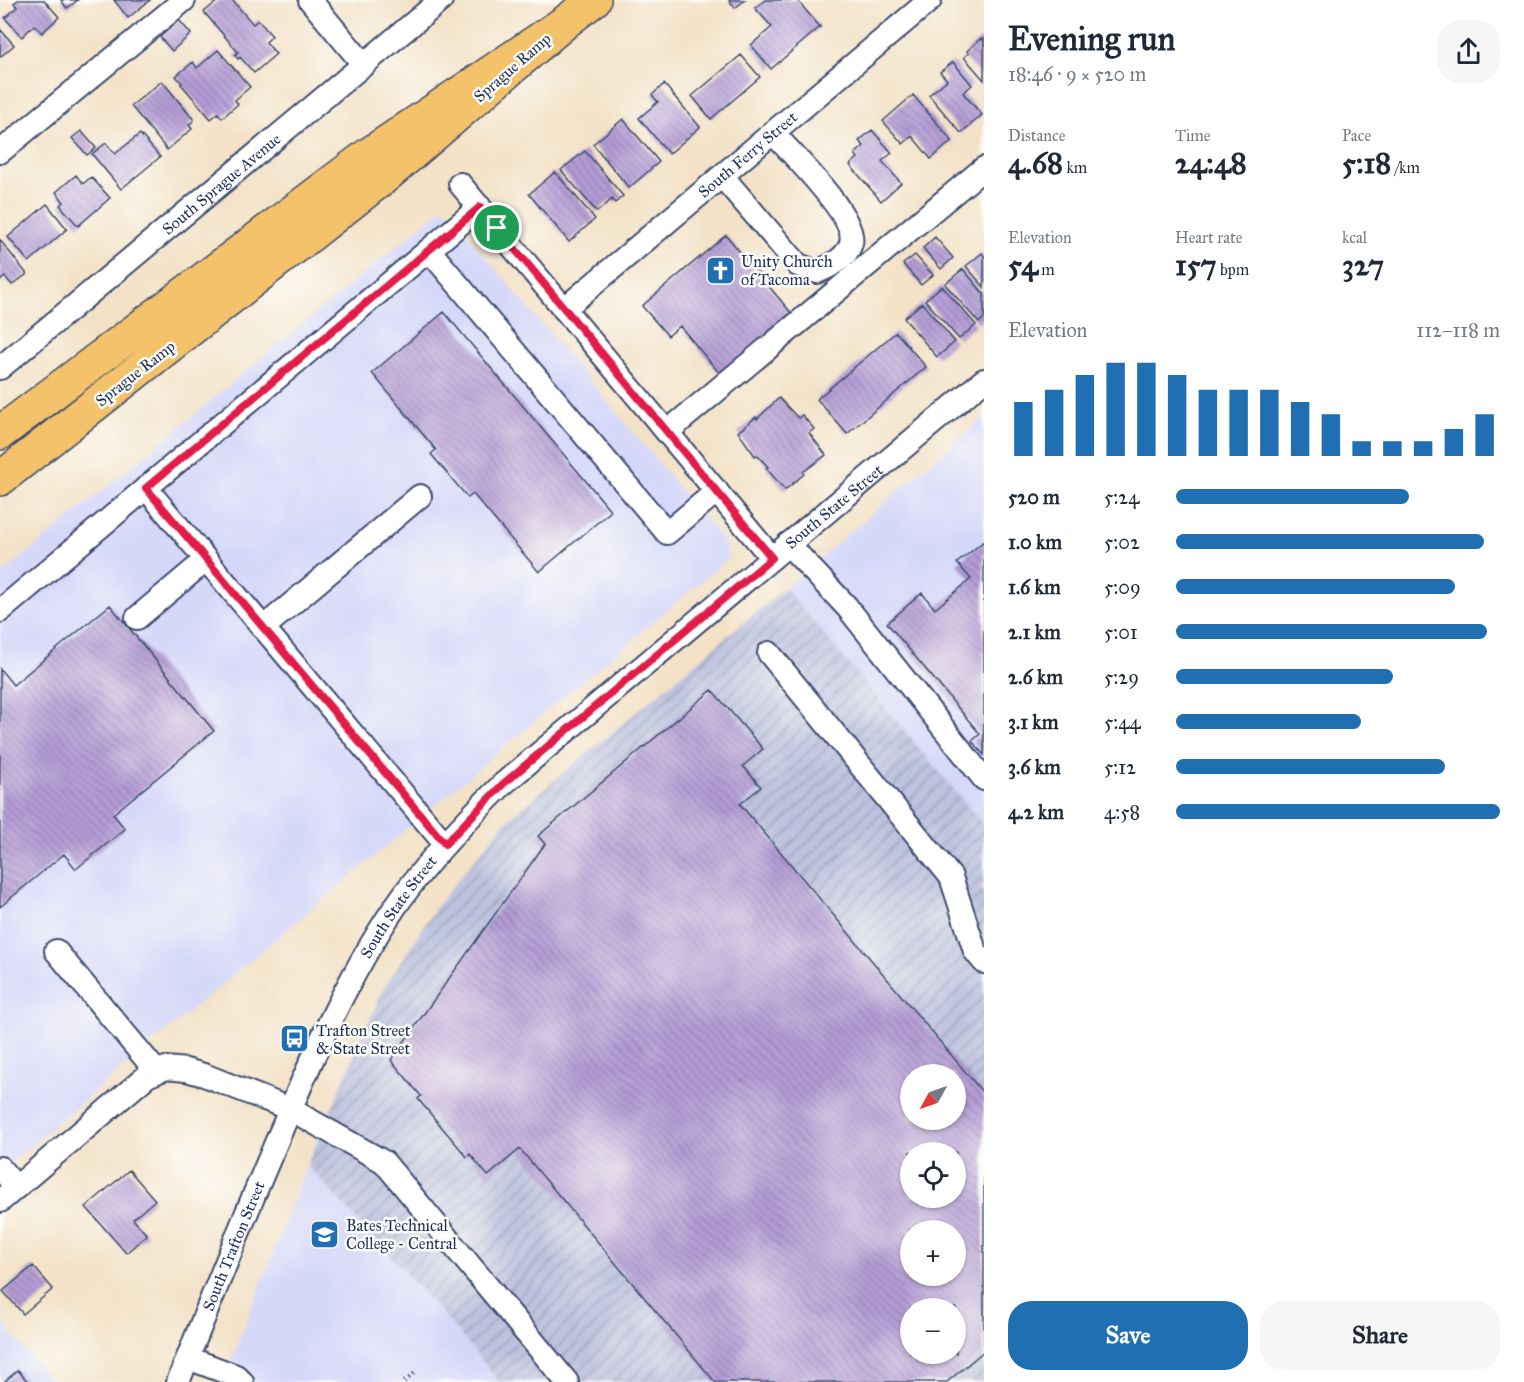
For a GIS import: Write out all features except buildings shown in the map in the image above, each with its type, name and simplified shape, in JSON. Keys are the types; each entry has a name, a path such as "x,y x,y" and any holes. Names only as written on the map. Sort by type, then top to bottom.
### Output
{"highway":[{"path":"564,23 594,0"},
{"name":"Sprague Ramp","path":"0,433 368,155 564,23"},
{"name":"Sprague Ramp","path":"0,479 388,174 564,23"}],"street":[{"path":"0,152 184,0"},
{"path":"310,0 364,65"},
{"name":"South Sprague Avenue","path":"0,368 441,0"},
{"name":"South Ferry Street","path":"564,309 930,0"},
{"path":"722,176 798,265 817,272 843,257 851,244 852,235 847,220 831,196 773,133"},
{"path":"667,432 984,168"},
{"path":"460,184 717,491 780,551 847,607 984,779"},
{"path":"0,611 480,207"},
{"path":"429,250 667,533 717,491"},
{"name":"South State Street","path":"290,1109 333,1015 360,965 395,907 445,844 503,784 984,380"},
{"path":"146,488 445,844"},
{"path":"263,628 420,496"},
{"path":"136,618 206,560"},
{"path":"769,653 951,877 975,951 984,962"},
{"path":"56,951 156,1071"},
{"path":"0,1168 8,1194 136,1085 156,1071 172,1068 204,1075 290,1109 384,1162 567,1382"},
{"name":"South Trafton Street","path":"178,1382 290,1109"},
{"path":"188,1358 236,1376 242,1382"}],"path":[{"path":"404,1382 416,1372"}],"shaded area":[{"path":"444,207 724,541 729,558 0,1171 0,576"},
{"path":"984,417 984,825 785,588"},
{"path":"785,588 984,825 984,884 980,888 984,894 984,1382 500,1382 433,1303 307,1165 383,989 439,903 506,821"},
{"name":"Bates Technical College - Central","path":"307,1165 433,1303 500,1382 223,1382"},
{"path":"0,1319 48,1377 61,1382 0,1382"}],"place":[{"name":"Unity Church of Tacoma","path":"720,270"},
{"name":"Trafton Street & State Street","path":"295,1039"},
{"name":"Bates Technical College - Central","path":"325,1234"}],"route":[{"path":"480,207 497,228 772,558 503,784 477,808 445,844 146,488 480,207"}]}
